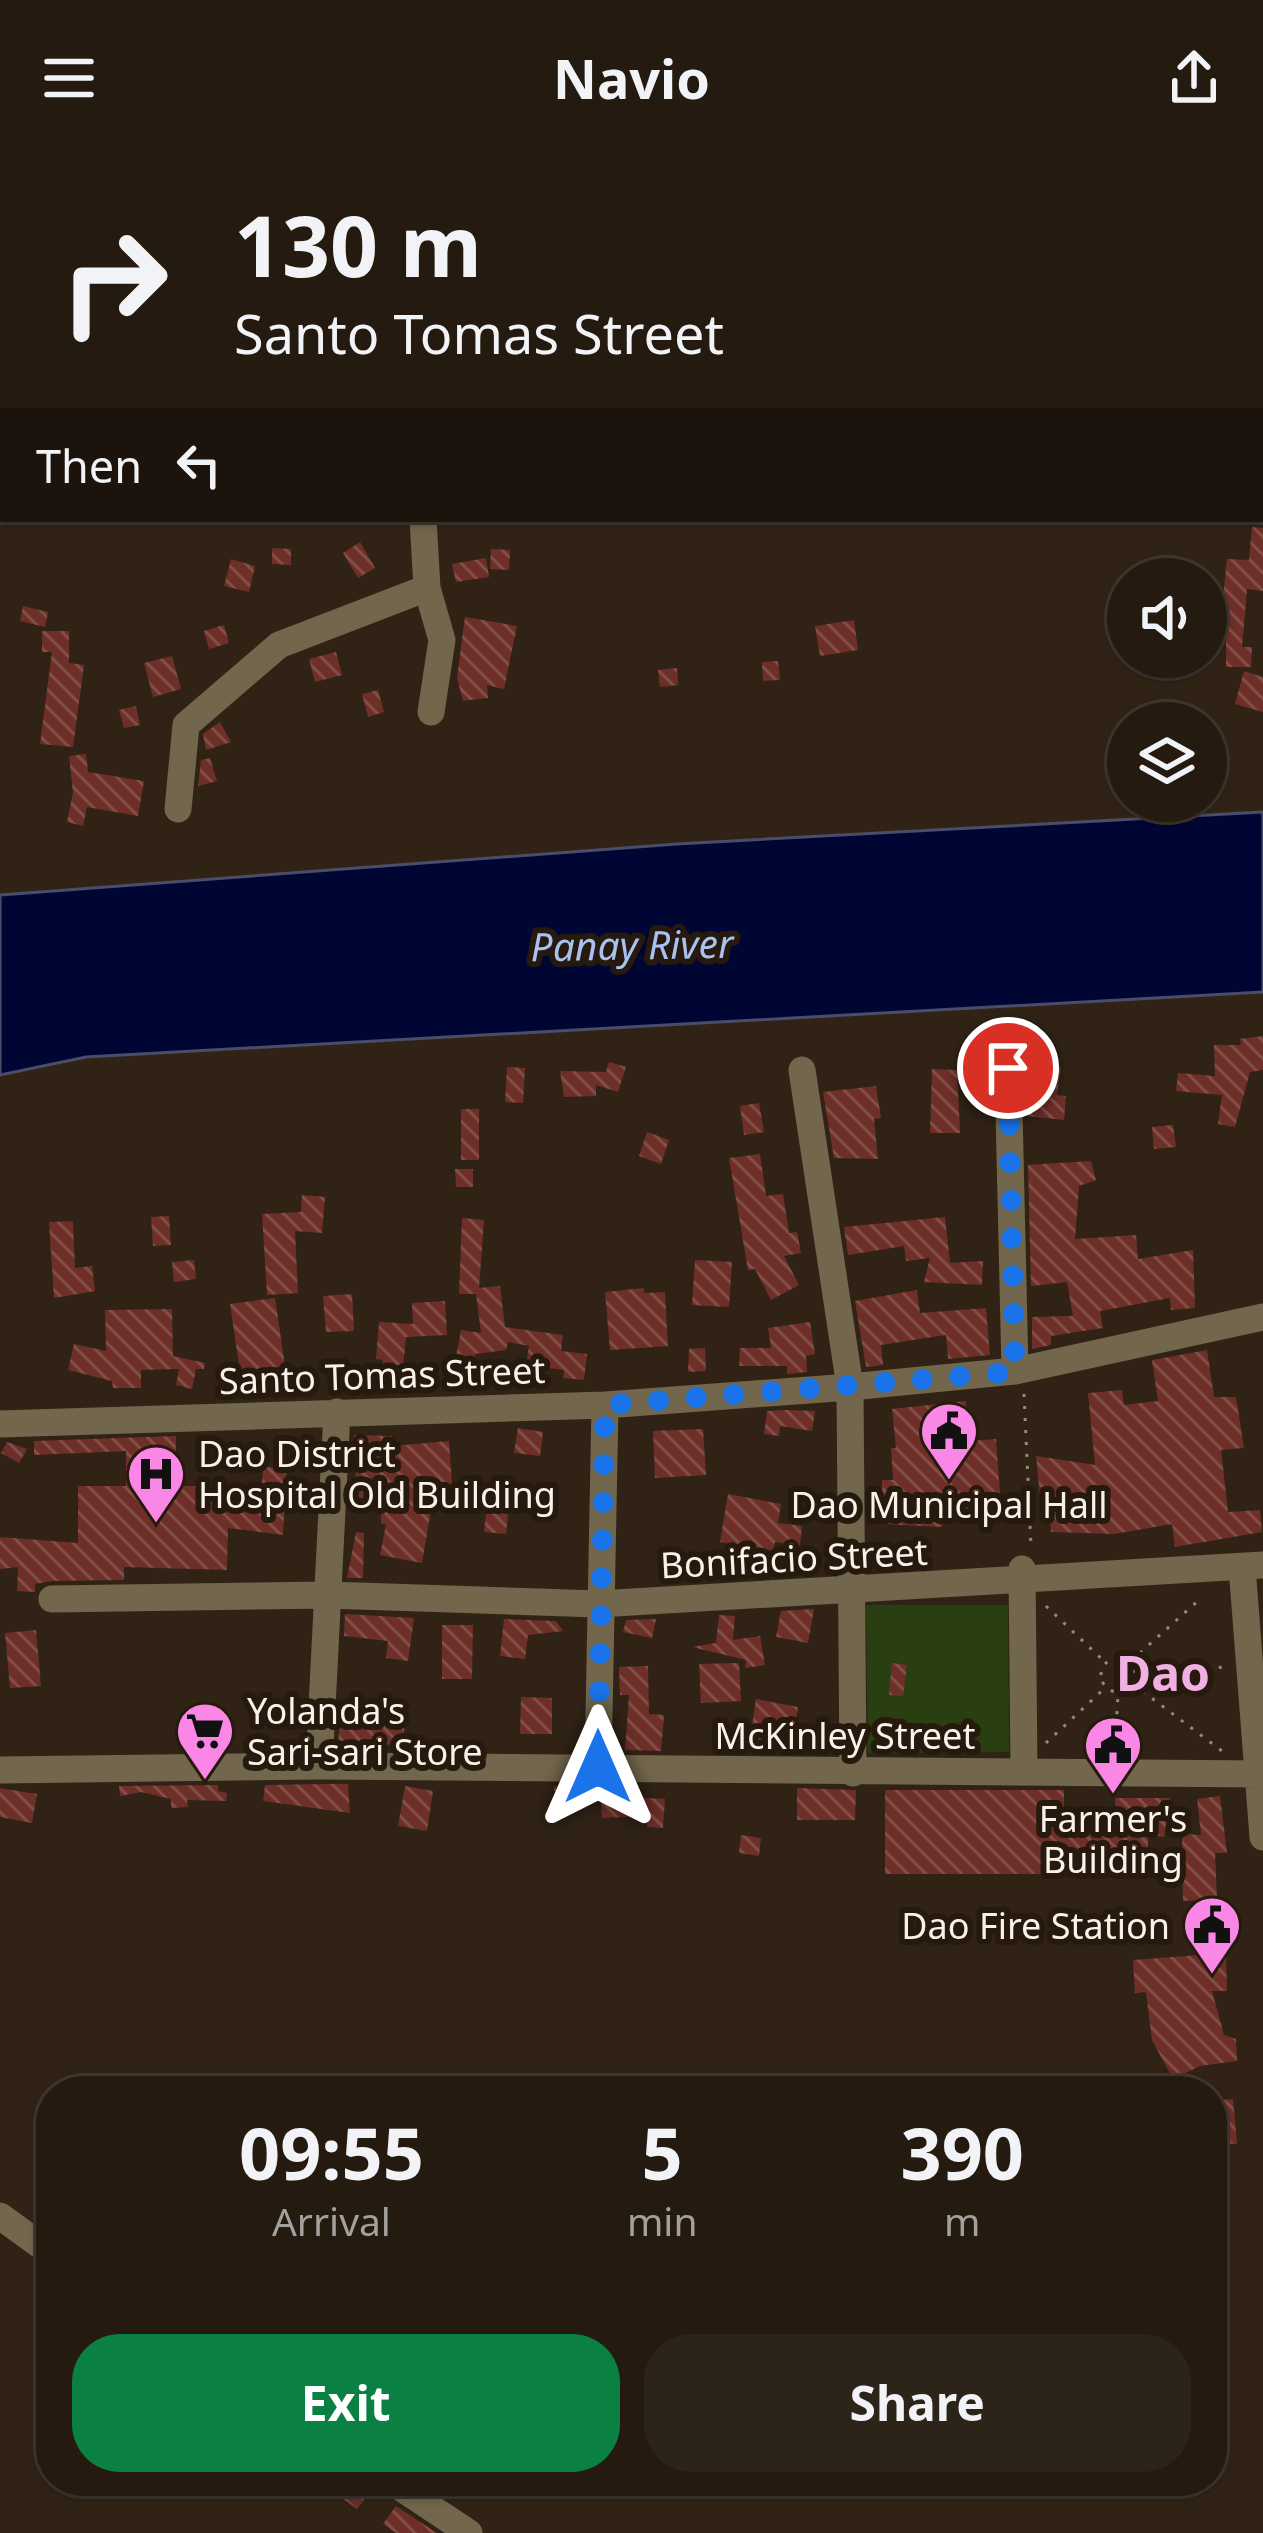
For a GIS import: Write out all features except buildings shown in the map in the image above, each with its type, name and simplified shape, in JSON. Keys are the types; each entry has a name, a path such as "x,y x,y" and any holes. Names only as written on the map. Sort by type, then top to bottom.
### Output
{"street":[{"path":"423,522 427,588 442,640 431,712"},
{"path":"178,809 186,725 279,645 427,588"},
{"path":"1008,1068 1015,1372"},
{"path":"802,1070 850,1387 853,1773"},
{"name":"Santo Tomas Street","path":"0,1424 605,1405 850,1387 1015,1372 1263,1317"},
{"path":"598,1767 605,1405"},
{"path":"319,1766 337,1412"},
{"path":"1253,1566 1252,1774 1263,1837"},
{"name":"Bonifacio Street","path":"52,1599 327,1595 598,1604 1253,1566"},
{"path":"1022,1576 1023,1767"},
{"name":"McKinley Street","path":"2,1761 853,1773 1023,1767 1252,1774"},
{"path":"0,2216 36,2242"},
{"path":"414,2496 470,2533"}],"path":[{"path":"1015,1372 1026,1399 1031,1555 1022,1576 1106,1663"},
{"path":"1130,1662 1198,1600"},
{"path":"1118,1692 1106,1687 1101,1676 1106,1663 1118,1658 1130,1662 1133,1684"},
{"path":"1135,1674 1250,1665"},
{"path":"1133,1684 1252,1774"},
{"path":"1118,1692 1133,1684"},
{"path":"1023,1767 1106,1687"},
{"path":"1113,1771 1118,1692"}],"green space":[{"path":"866,1605 1008,1605 1009,1752 868,1753"}],"water":[{"name":"Panay River","path":"1263,812 1263,992 86,1057 0,1075 0,895 677,844 1107,821 1227,822 1227,814"}],"place":[{"name":"Dao Municipal Hall","path":"949,1482"},
{"name":"Dao District Hospital Old Building","path":"156,1525"},
{"name":"Yolanda's Sari-sari Store","path":"205,1782"},
{"name":"Farmer's Building","path":"1113,1796"},
{"name":"Dao Fire Station","path":"1212,1976"}],"district":[{"name":"Dao","path":"1163,1672"}],"route":[{"path":"598,1767 605,1405 1015,1372 1008,1068"}]}
